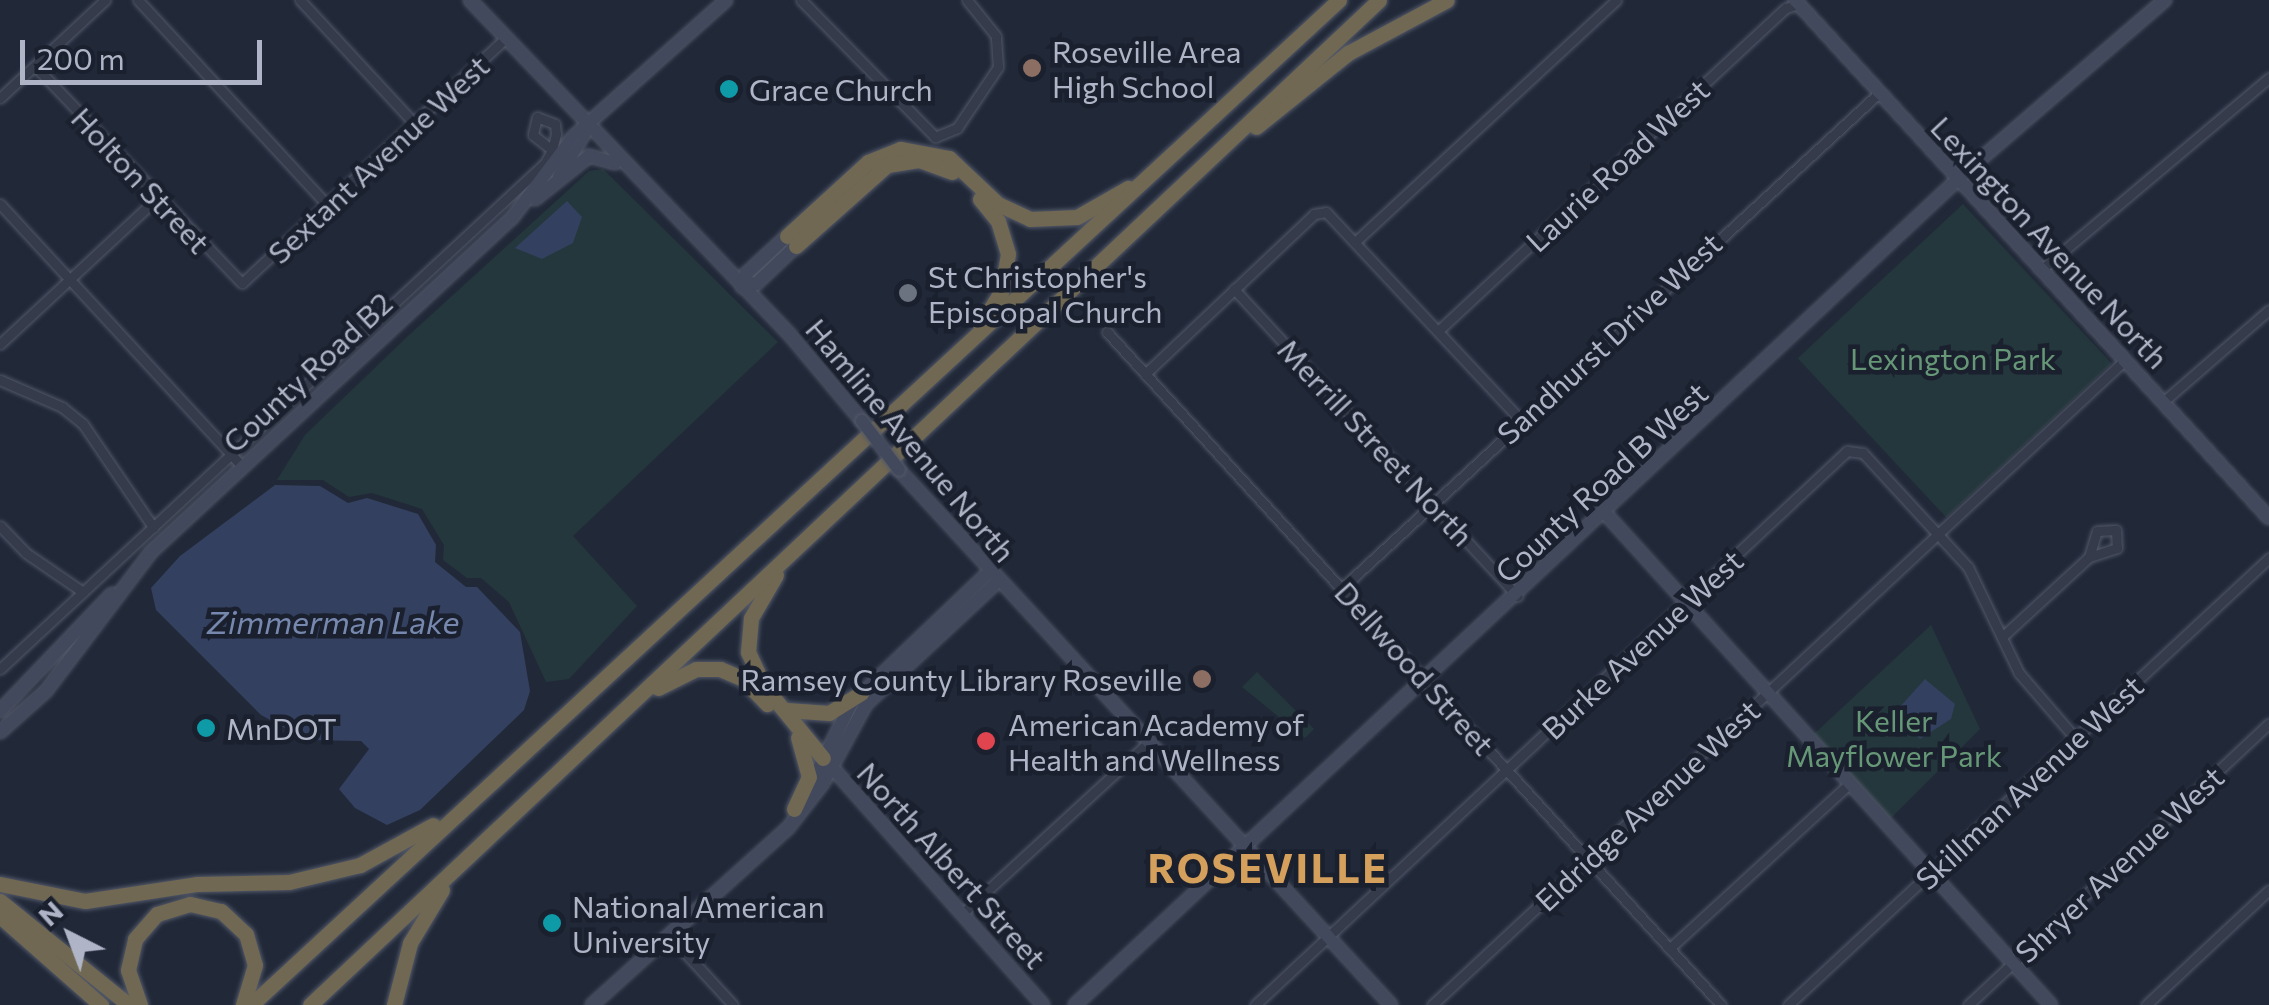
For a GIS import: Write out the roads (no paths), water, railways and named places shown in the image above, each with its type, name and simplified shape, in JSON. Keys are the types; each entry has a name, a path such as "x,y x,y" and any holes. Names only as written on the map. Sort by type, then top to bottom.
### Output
{"highway":[{"path":"251,1005 1339,0"},
{"path":"310,1005 1378,0"},
{"path":"1183,186 1348,53 1447,0"},
{"path":"792,241 868,162 900,149 949,158 1008,211 1042,221 1088,212 1172,157"},
{"path":"792,241 887,165 928,161 959,177 998,221 1008,269 988,314 942,370"},
{"path":"811,532 769,585 748,630 756,674 828,763"},
{"path":"612,722 682,674 720,668 744,679 828,763"},
{"path":"786,710 828,713 861,693"},
{"path":"0,884 86,901 198,884 327,875 414,838 547,730"},
{"path":"794,810 809,778 798,737"},
{"path":"394,1005 424,915 498,828"},
{"path":"0,901 129,1005"},
{"path":"140,1005 128,970 135,939 157,914 190,904 220,911 246,934 254,977 242,1005"},
{"path":"0,916 101,1005"}],"street":[{"path":"0,98 105,0"},
{"path":"138,0 326,205"},
{"path":"300,0 414,124"},
{"name":"Hamline Avenue North","path":"470,0 626,168 744,284 994,576 1152,739 1391,1005"},
{"name":"County Road B2","path":"0,711 242,466 564,170 588,126 726,0"},
{"path":"801,0 925,133 941,137 957,128 988,91 998,67 996,36 967,0"},
{"path":"1355,242 1616,0"},
{"name":"County Road B West","path":"1076,1005 1958,180 2165,0"},
{"name":"Lexington Avenue North","path":"1796,2 2269,518"},
{"name":"Laurie Road West","path":"1438,331 1796,2"},
{"name":"Sextant Avenue West","path":"251,280 505,39"},
{"name":"Holton Street","path":"35,66 233,278 251,280"},
{"path":"2042,269 2269,78"},
{"name":"Sandhurst Drive West","path":"1342,588 1879,93"},
{"path":"0,669 232,455 552,150"},
{"path":"530,202 592,155 626,168"},
{"path":"0,344 158,198"},
{"path":"0,204 242,466"},
{"path":"1145,374 1314,214 1326,212 1520,420"},
{"path":"744,284 756,284 792,241"},
{"name":"Merrill Street North","path":"1234,289 1516,596"},
{"path":"2163,402 2269,310"},
{"name":"Dellwood Street","path":"1108,332 1721,1005"},
{"name":"Eldridge Avenue West","path":"1432,1005 2125,360"},
{"path":"0,380 74,414 153,528"},
{"name":"Burke Avenue West","path":"1255,1005 1855,450 1937,533"},
{"path":"1604,513 2051,1005"},
{"path":"0,526 26,553 84,592"},
{"path":"1937,533 1978,583 2025,682 2076,739"},
{"path":"2002,637 2088,557"},
{"name":"Skillman Avenue West","path":"1788,1005 2269,558"},
{"path":"592,1005 800,815 861,693 994,576"},
{"path":"770,840 866,704 994,576"},
{"name":"County Road B2","path":"0,732 46,691 127,581"},
{"name":"Shryer Avenue West","path":"1968,1005 2269,724"},
{"path":"964,912 1152,739"},
{"name":"North Albert Street","path":"828,763 1043,1005"},
{"path":"1670,948 1849,784"},
{"path":"2146,1005 2269,890"},
{"path":"668,934 733,1005"}],"water":[{"path":"567,201 582,217 573,243 542,259 515,248"},
{"name":"Zimmerman Lake","path":"275,485 320,486 348,503 367,498 418,514 436,545 435,562 466,587 477,587 520,632 530,691 524,710 420,810 387,825 355,808 339,789 369,749 361,741 307,740 261,715 156,610 151,588 180,556"},
{"path":"1925,679 1955,704 1951,719 1920,739 1898,709"}],"place":[{"name":"Roseville Area High School","path":"1032,68"},
{"name":"Grace Church","path":"729,89"},
{"name":"St Christopher's Episcopal Church","path":"908,293"},
{"name":"Ramsey County Library Roseville","path":"1202,679"},
{"name":"MnDOT","path":"206,728"},
{"name":"American Academy of Health and Wellness","path":"986,741"},
{"name":"National American University","path":"552,923"}],"district":[{"name":"ROSEVILLE","path":"1268,867"}],"park label":[{"name":"Lexington Park","path":"1953,358"},
{"name":"Keller Mayflower Park","path":"1894,737"}]}
